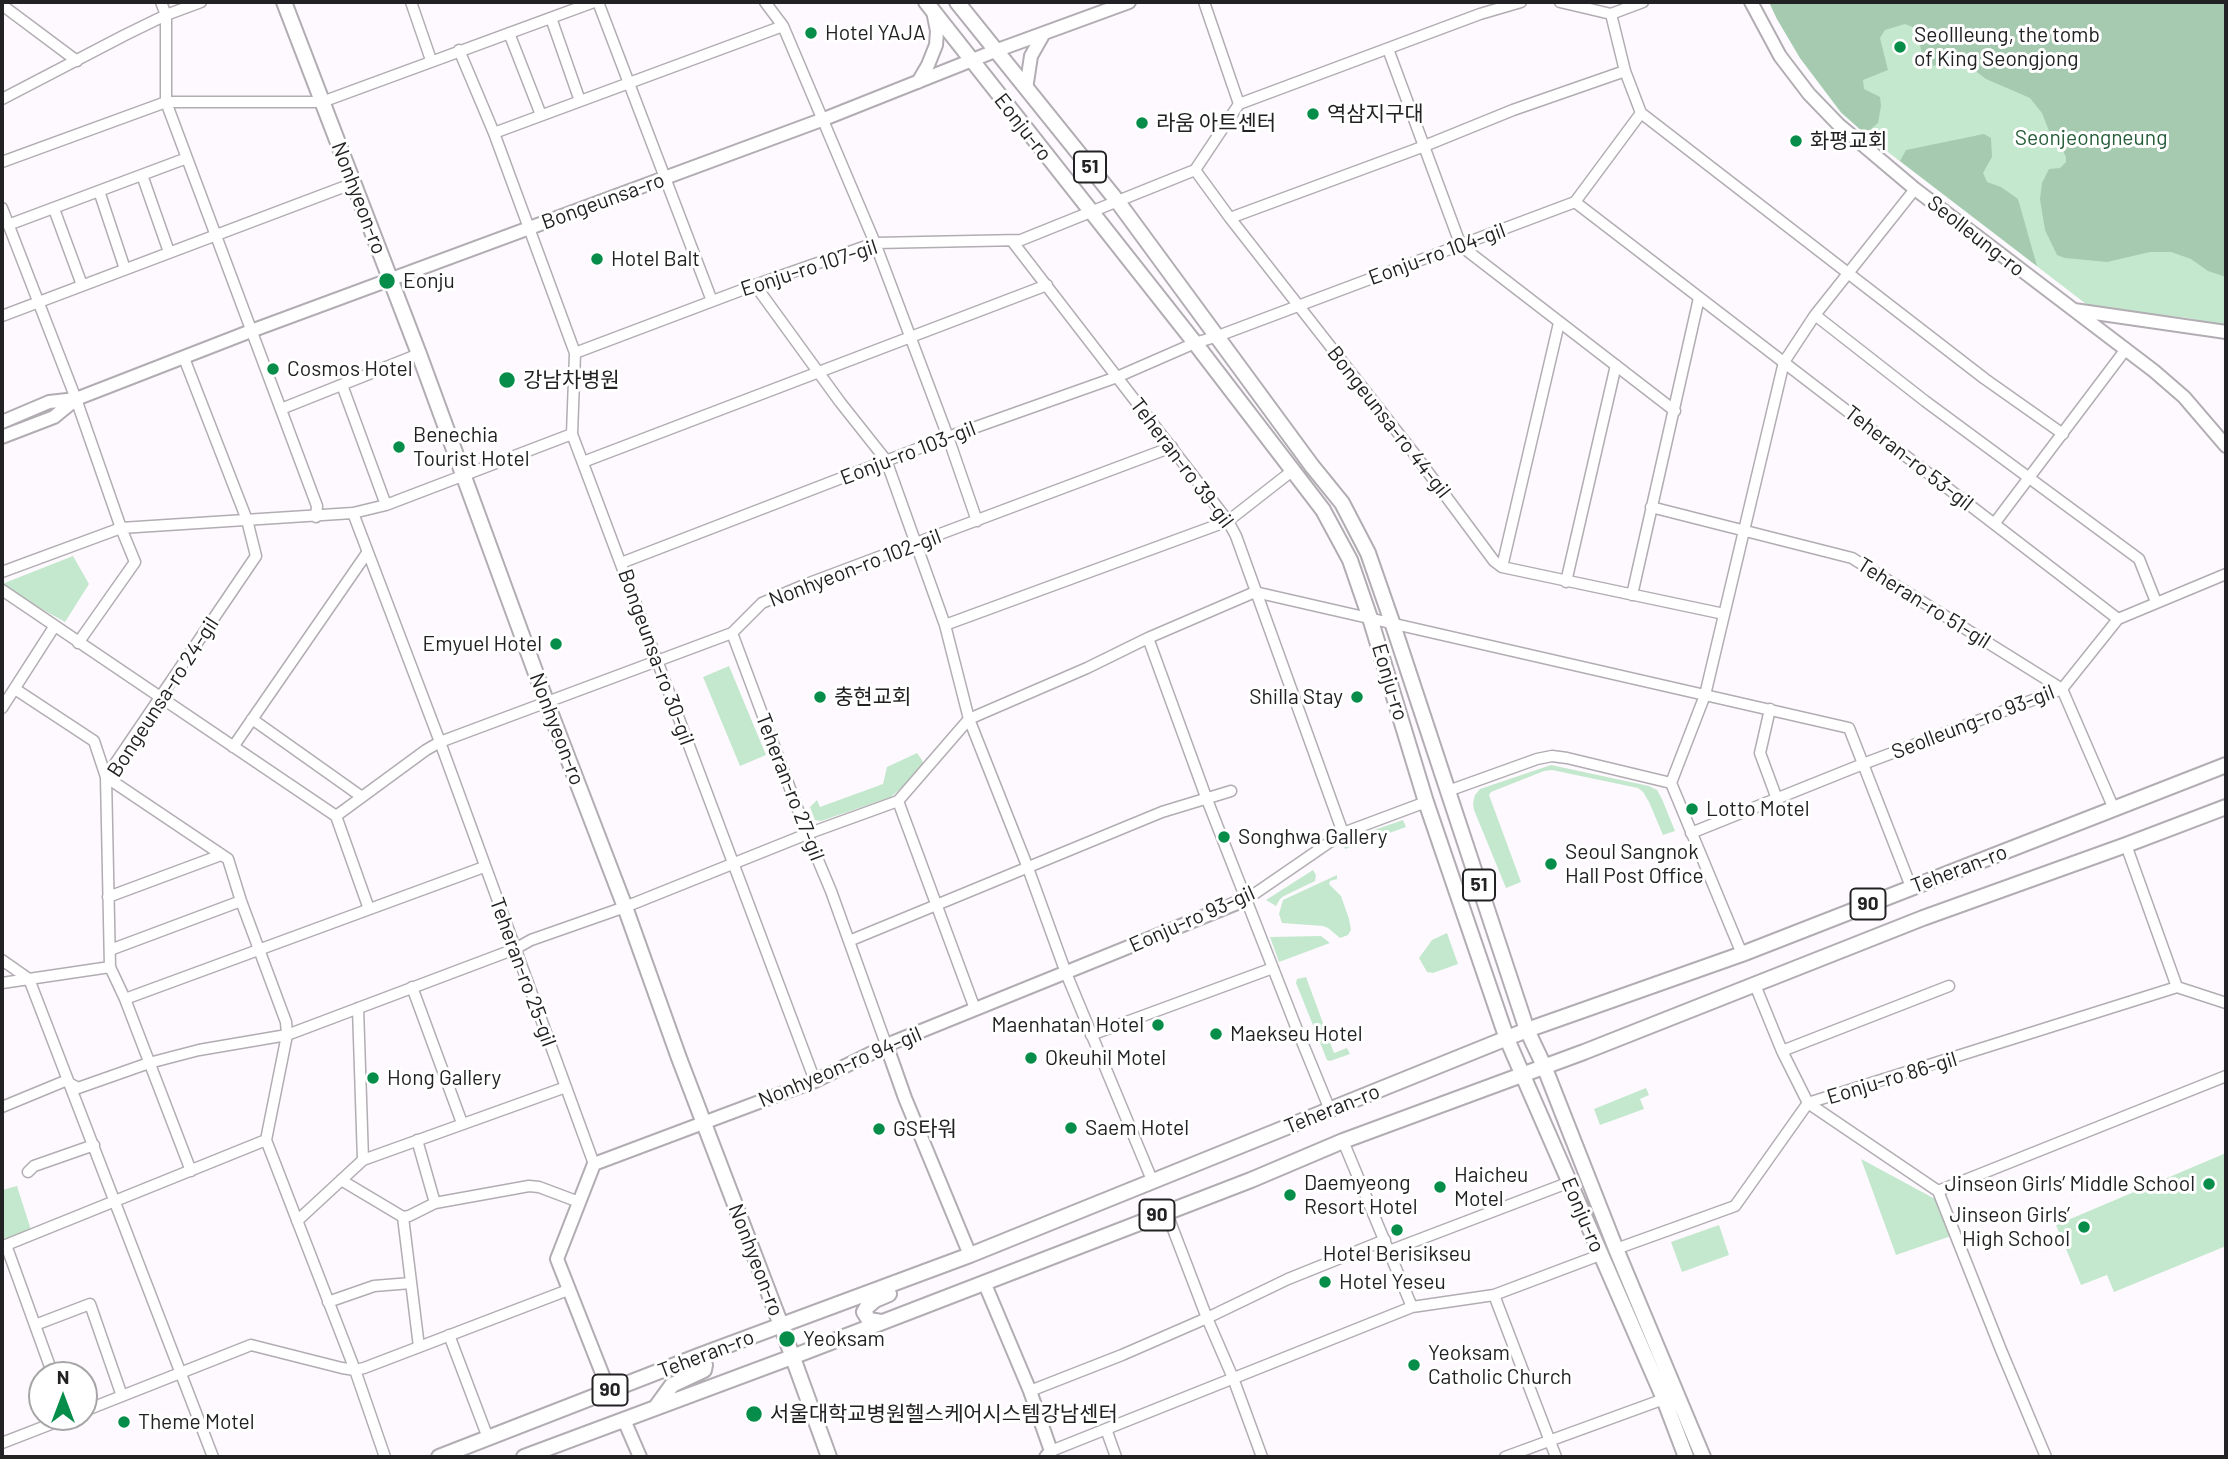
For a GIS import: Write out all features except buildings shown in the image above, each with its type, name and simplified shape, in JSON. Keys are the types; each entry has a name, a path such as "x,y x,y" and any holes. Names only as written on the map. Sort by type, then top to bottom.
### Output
{"main road":[{"name":"Nonhyeon-ro","path":"284,2 419,354 829,1457"},
{"name":"Eonju-ro","path":"957,2 1118,202 1312,466 1342,502 1367,553 1392,622 1527,1030 1703,1457"},
{"name":"Bongeunsa-ro","path":"2,422 49,402 76,399 1129,2"},
{"name":"Seolleung-ro","path":"1751,2 1780,56 1809,94 1845,130 1915,189 2126,349 2184,397 2226,446"},
{"name":"Eonju-ro","path":"930,6 1195,342 1323,510 1350,561 1426,802 1507,1038 1664,1399 1686,1457"},
{"path":"918,82 936,45 937,31 930,6"},
{"path":"1027,89 1031,56 1044,33"},
{"path":"2072,310 2226,332"},
{"name":"Bongeunsa-ro","path":"2,437 54,417 76,399"},
{"name":"Teheran-ro","path":"439,1457 701,1355 970,1255 1527,1030 1742,954 2226,765"},
{"name":"Teheran-ro","path":"524,1457 792,1357 1923,918 2226,807"},
{"name":"Eonju-ro 93-gil","path":"1066,973 1247,899"},
{"name":"Nonhyeon-ro 94-gil","path":"594,1164 815,1081 894,1042 1066,973"},
{"name":"Teheran-ro 27-gil","path":"887,1047 970,1255"},
{"path":"594,1164 557,1259 610,1391"},
{"path":"881,1322 865,1317 867,1307 875,1300 923,1279 928,1270"},
{"path":"984,1282 1030,1391 1048,1454"},
{"path":"655,1408 673,1385 704,1370 701,1355"},
{"path":"624,1420 640,1457"}],"street":[{"path":"161,2 166,15 166,102 317,506 316,516"},
{"path":"2,99 166,15 201,2"},
{"path":"411,2 431,60"},
{"path":"2,162 166,102 322,102 596,2 712,301"},
{"path":"765,2 783,26 824,119 911,338 977,521"},
{"path":"1203,2 1239,104"},
{"path":"1195,170 1239,104 1480,14 1521,2"},
{"path":"1560,2 1611,14 1643,2"},
{"path":"2,5 77,61"},
{"path":"1611,14 1625,71 1641,113 1985,379 2063,434"},
{"path":"551,18 580,101"},
{"path":"494,133 783,26"},
{"path":"509,33 541,116"},
{"path":"1388,49 1422,147 1461,246 1675,411"},
{"name":"Bongeunsa-ro 30-gil","path":"459,50 494,133 575,353 572,434 815,1081"},
{"path":"1230,218 1422,147 1513,110 1625,71"},
{"path":"1575,202 1641,113"},
{"path":"8,225 187,158"},
{"name":"Eonju-ro 107-gil","path":"575,353 874,243 1021,240 1195,170"},
{"name":"Bongeunsa-ro 44-gil","path":"1195,170 1502,568"},
{"path":"142,175 169,252"},
{"path":"2,316 354,183"},
{"path":"1742,954 1671,783 1705,695 1784,362 1815,316 1915,189"},
{"path":"99,191 125,269"},
{"name":"Eonju-ro 104-gil","path":"1195,342 1218,336 1575,202"},
{"name":"Teheran-ro 53-gil","path":"1575,202 2119,619"},
{"path":"2,208 135,562 78,643"},
{"path":"54,209 82,285"},
{"name":"Teheran-ro 39-gil","path":"1012,241 1228,521 1236,536 1343,833"},
{"path":"755,285 886,460 945,625 969,719 1066,973 1152,1180"},
{"path":"583,462 1047,285"},
{"path":"1632,595 1699,298"},
{"path":"1815,316 2139,559 2156,602"},
{"path":"1559,323 1502,568 1724,614"},
{"name":"Eonju-ro 103-gil","path":"621,563 886,460 1117,377 1195,342"},
{"path":"1994,523 2126,349"},
{"path":"281,409 419,354"},
{"name":"Bongeunsa-ro 24-gil","path":"184,358 247,520 256,556 106,777 110,967 125,999 191,1171"},
{"path":"1566,582 1616,365"},
{"path":"342,385 386,505"},
{"path":"2,572 121,528 353,513 386,505 572,434"},
{"name":"Nonhyeon-ro 102-gil","path":"336,817 440,742 732,633 762,603 804,585 1172,447"},
{"path":"945,625 1228,521 1292,471"},
{"name":"Teheran-ro 51-gil","path":"1651,507 1852,558 2062,689"},
{"name":"Teheran-ro 25-gil","path":"353,513 594,1164"},
{"path":"233,747 367,553"},
{"name":"Seolleung-ro 93-gil","path":"1691,833 2062,689 2119,619 2226,574"},
{"path":"2,590 336,817 369,909"},
{"path":"2,1107 65,1082 78,1087 149,1063 199,1050 287,1035 898,801 969,719 1255,592 1849,728 1911,887"},
{"path":"2,708 54,627"},
{"name":"Teheran-ro 27-gil","path":"732,633 887,1047"},
{"path":"1148,638 1206,797 1330,1110"},
{"path":"15,689 94,741 106,777 228,859 286,1022 287,1035 266,1140 355,1370 385,1457"},
{"path":"2062,689 2114,809"},
{"path":"1770,709 1760,753 1777,799"},
{"path":"252,719 362,797"},
{"path":"1448,791 1552,756 1671,783"},
{"path":"849,941 1162,812 1231,791"},
{"path":"898,801 975,1009"},
{"name":"Eonju-ro 93-gil","path":"1247,899 1343,833 1426,802"},
{"path":"2126,845 2177,987 2226,1003"},
{"path":"108,897 221,855"},
{"path":"125,999 484,867"},
{"path":"110,950 241,901"},
{"path":"2,960 29,979 213,1457"},
{"path":"2,983 110,967"},
{"path":"1091,1035 1273,968"},
{"path":"1755,985 1782,1051 1808,1103 1938,1191 2046,1457"},
{"path":"1782,1051 1949,986"},
{"path":"412,987 462,1124"},
{"name":"Eonju-ro 86-gil","path":"1616,1249 1735,1206 1808,1103 2177,987"},
{"path":"358,1008 363,1160"},
{"path":"1938,1191 2226,1076"},
{"path":"297,1221 363,1160 566,1087"},
{"path":"48,1361 6,1245 266,1140"},
{"path":"417,1140 435,1203"},
{"path":"1343,1141 1412,1307"},
{"path":"28,1172 34,1166 94,1145"},
{"path":"341,1180 403,1217 435,1203 529,1186 579,1202"},
{"path":"1389,1251 1570,1182"},
{"path":"1166,1211 1262,1457"},
{"path":"403,1217 419,1347"},
{"path":"1030,1391 1122,1355 1288,1279 1385,1240"},
{"path":"1048,1454 1412,1307 1494,1295 1600,1255"},
{"path":"328,1301 374,1286 411,1283"},
{"path":"98,1405 251,1345 321,1364 355,1370 568,1290"},
{"path":"1494,1295 1556,1457"},
{"path":"35,1325 90,1304 122,1396"},
{"path":"449,1335 488,1438"},
{"path":"1505,1457 1664,1399"},
{"path":"1106,1429 1116,1457"},
{"path":"2,1443 33,1431"}],"green space":[{"name":"Seonjeongneung","path":"1769,2 2226,2 2226,326 2188,318 2090,307 1841,113 1800,58"},
{"name":"Seonjeongneung","path":"1769,2 2226,2 2226,277 2171,252 2150,252 2107,262 2057,255 2045,230 2040,199 2042,183 2049,169 2060,168 2066,162 2066,157 2051,136 2042,113 2030,98 1986,79 1968,65 1948,66 1944,63 1933,66 1930,58 1924,60 1915,28 1905,24 1885,30 1880,38 1888,70 1863,80 1864,89 1880,97 1881,106 1878,123 1865,134 1841,112 1800,58"},
{"path":"1984,134 1991,138 1992,157 1983,173 1987,182 2001,187 2018,199 2037,266 1900,161 1906,150"},
{"path":"73,556 89,584 65,622 2,587 2,584"},
{"path":"729,666 766,755 740,766 703,677"},
{"path":"917,753 924,767 891,797 821,821 815,820 810,807 817,800 820,807 883,784 887,767"},
{"path":"1551,765 1657,790 1675,831 1663,835 1649,802 1638,788 1552,770 1544,771 1489,795 1521,882 1506,888 1474,810 1475,795 1480,789"},
{"path":"1403,820 1406,827 1345,849 1342,841"},
{"path":"1313,870 1315,881 1284,896 1276,906 1266,900"},
{"path":"1337,875 1337,879 1329,884 1341,896 1351,930 1348,935 1340,938 1323,926 1282,923 1279,914 1283,900"},
{"path":"1447,933 1458,964 1433,973 1427,972 1419,958 1432,940"},
{"path":"1321,936 1330,943 1279,962 1270,937"},
{"path":"1306,977 1334,1053 1347,1048 1350,1054 1327,1060 1296,983 1297,979"},
{"path":"1646,1088 1649,1095 1640,1099 1644,1109 1600,1125 1594,1109"},
{"path":"2226,1153 2226,1246 2114,1292 2107,1275 2081,1285 2056,1225"},
{"path":"1861,1159 1937,1200 1951,1236 1896,1255"},
{"path":"17,1186 31,1230 2,1241 2,1190"},
{"path":"1719,1225 1729,1255 1682,1272 1671,1242"}],"place":[{"name":"Hotel YAJA","path":"811,33"},
{"name":"Seollleung, the tomb of King Seongjong","path":"1900,47"},
{"name":"역삼지구대","path":"1313,114"},
{"name":"라움 아트센터","path":"1142,123"},
{"name":"화평교회","path":"1796,141"},
{"name":"Hotel Balt","path":"597,259"},
{"name":"Eonju","path":"387,281"},
{"name":"Cosmos Hotel","path":"273,369"},
{"name":"강남차병원","path":"507,380"},
{"name":"Benechia Tourist Hotel","path":"399,447"},
{"name":"Emyuel Hotel","path":"556,644"},
{"name":"충현교회","path":"820,697"},
{"name":"Shilla Stay","path":"1357,697"},
{"name":"Lotto Motel","path":"1692,809"},
{"name":"Songhwa Gallery","path":"1224,837"},
{"name":"Seoul Sangnok Hall Post Office","path":"1551,864"},
{"name":"Maenhatan Hotel","path":"1158,1025"},
{"name":"Maekseu Hotel","path":"1216,1034"},
{"name":"Okeuhil Motel","path":"1031,1058"},
{"name":"Hong Gallery","path":"373,1078"},
{"name":"Saem Hotel","path":"1071,1128"},
{"name":"GS타워","path":"879,1129"},
{"name":"Jinseon Girls’ Middle School","path":"2209,1184"},
{"name":"Haicheu Motel","path":"1440,1187"},
{"name":"Daemyeong Resort Hotel","path":"1290,1195"},
{"name":"Jinseon Girls’ High School","path":"2084,1227"},
{"name":"Hotel Berisikseu","path":"1397,1230"},
{"name":"Hotel Yeseu","path":"1325,1282"},
{"name":"Yeoksam","path":"787,1339"},
{"name":"Yeoksam Catholic Church","path":"1414,1365"},
{"name":"서울대학교병원헬스케어시스템강남센터","path":"754,1414"},
{"name":"Theme Motel","path":"124,1422"}]}
